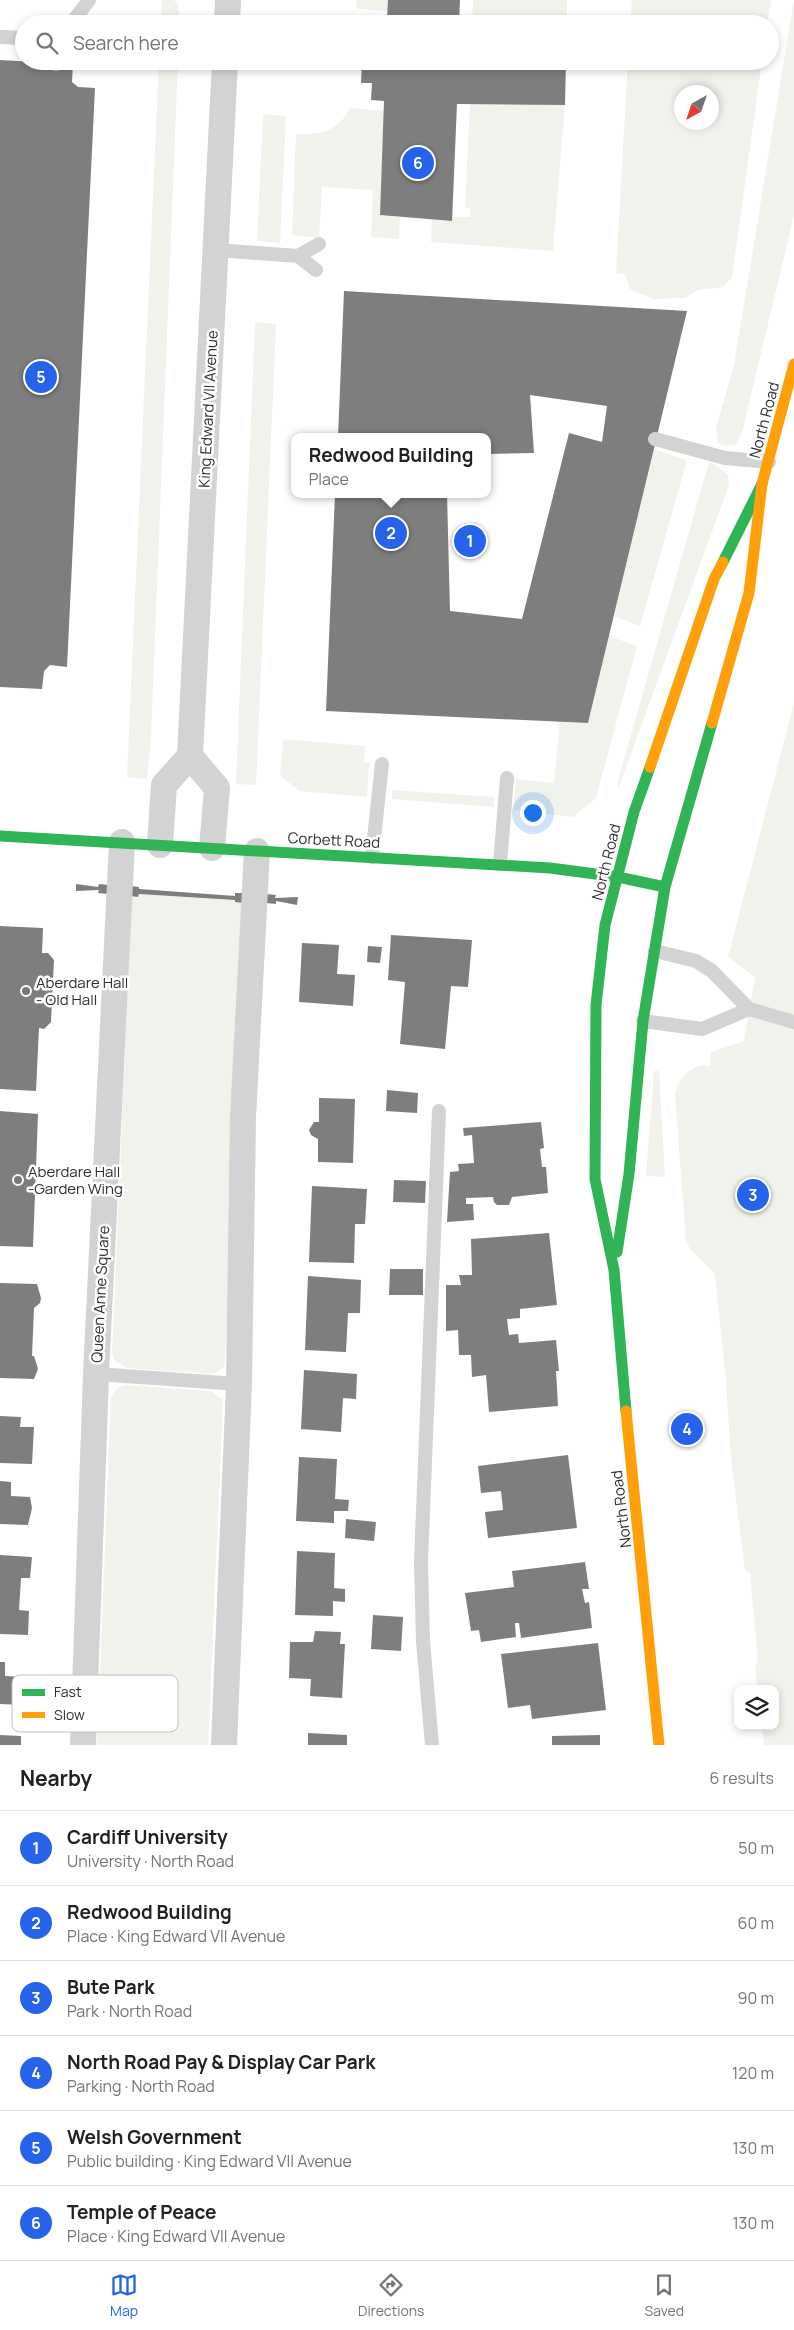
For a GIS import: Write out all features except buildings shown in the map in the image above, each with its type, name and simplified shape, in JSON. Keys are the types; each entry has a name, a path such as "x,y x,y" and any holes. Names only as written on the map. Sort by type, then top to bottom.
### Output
{"main road":[{"name":"North Road","path":"659,1745 638,1519 620,1359 614,1270 596,1179 594,1102 596,1005 600,954 634,812 714,579 762,484 794,364"},
{"name":"North Road","path":"614,1270 629,1174 643,1022 665,887 749,593 762,484"},
{"name":"Corbett Road","path":"0,836 500,864 618,877 665,887"}],"street":[{"path":"227,15 228,0"},
{"name":"King Edward VII Avenue","path":"190,756 225,70"},
{"path":"160,845 164,785 190,756 217,788 212,848"},
{"name":"Queen Anne Square","path":"85,1675 96,1374 122,842"},
{"path":"224,1745 239,1384 243,1117 257,851"},
{"name":"Queen Anne Square","path":"82,1732 82,1745"}],"lane":[{"path":"76,15 90,0"},
{"path":"0,37 15,38"},
{"path":"298,256 319,244"},
{"path":"216,250 298,256 316,270"},
{"path":"656,439 725,458 769,462"},
{"path":"372,857 382,764"},
{"path":"500,864 507,778"},
{"path":"655,951 696,961 712,971 749,1009 794,1022"},
{"path":"643,1022 702,1029 749,1009"},
{"path":"432,1745 423,1641 421,1562 440,1111"},
{"path":"96,1374 239,1384"}],"shaded area":[{"path":"162,0 174,0 178,4 179,15 161,15"},
{"path":"356,0 388,0 388,11 357,9"},
{"path":"473,0 567,0 567,15 472,15"},
{"path":"632,0 771,0 768,15 631,15"},
{"path":"794,0 794,215 742,433 735,445 724,446 718,443 716,428 734,365"},
{"path":"159,70 178,70 151,737 147,779 127,777"},
{"path":"627,70 761,70 732,277 723,287 698,290 685,298 653,299 630,289 625,274 616,273"},
{"path":"470,103 565,105 553,251 431,242 432,220 451,221 452,217 470,217 470,207 465,208"},
{"path":"350,108 384,111 380,215 400,217 399,239 371,237 373,190 322,187 319,238 292,235 296,134 313,134 328,130 340,122"},
{"path":"263,114 286,116 280,243 257,241"},
{"path":"255,322 276,324 256,785 236,784"},
{"path":"653,449 687,460 640,626 614,616"},
{"path":"709,462 728,475 729,485 619,787 617,784"},
{"path":"609,636 637,646 596,798 573,817 513,810 516,779 554,783 560,722 588,723"},
{"path":"794,703 794,1745 764,1745 762,1730 779,1730 779,1685 757,1685 755,1668 758,1661 750,1573 745,1570 731,1459 726,1382 715,1274 690,1249 686,1240 675,1095 679,1083 687,1073 698,1066 710,1066 711,1052 744,1041 755,977 728,957"},
{"path":"283,739 365,746 364,762 369,763 367,797 300,791 280,776"},
{"path":"392,790 494,797 494,807 392,799"},
{"path":"139,894 242,902 225,1361 224,1367 214,1374 127,1368 114,1360 112,1352 132,896"},
{"path":"654,1071 659,1071 665,1177 646,1176"},
{"path":"126,1385 211,1391 223,1400 208,1745 97,1745 98,1732 178,1732 178,1675 100,1675 111,1398 116,1389"}],"traffic: fast":[{"path":"723,562 762,484"},
{"path":"617,1252 629,1174 643,1021 665,887 712,723"},
{"path":"626,1411 614,1270 595,1179 596,1005 605,925 634,812 650,767"},
{"path":"0,836 550,868 618,877 665,887"}],"traffic: slow":[{"path":"712,723 749,593 762,484 794,364"},
{"path":"650,767 714,579 723,562"},
{"path":"626,1411 659,1745"}],"place":[{"name":"Temple of Peace","path":"418,163"},
{"name":"Welsh Government","path":"41,377"},
{"name":"Redwood Building","path":"391,533"},
{"name":"Cardiff University","path":"470,541"},
{"name":"Aberdare Hall - Old Hall","path":"26,991"},
{"name":"Aberdare Hall -Garden Wing","path":"18,1180"},
{"name":"Bute Park","path":"753,1195"},
{"name":"North Road Pay & Display Car Park","path":"687,1429"}]}
